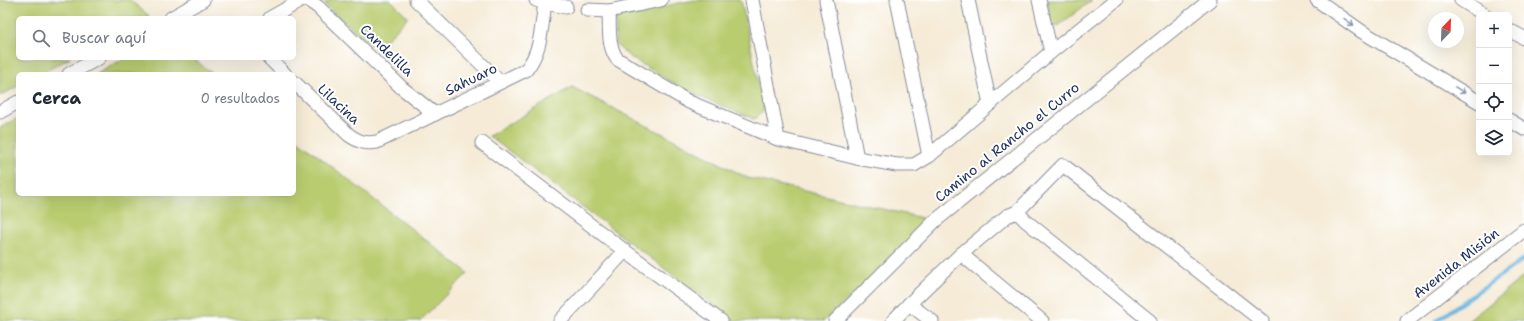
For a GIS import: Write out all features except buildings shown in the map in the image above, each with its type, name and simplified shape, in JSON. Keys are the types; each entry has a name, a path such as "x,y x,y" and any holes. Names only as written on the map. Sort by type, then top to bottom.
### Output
{"street":[{"path":"173,16 181,5 203,0"},
{"path":"274,16 302,0"},
{"path":"416,0 500,82"},
{"path":"587,10 609,10 661,0"},
{"path":"752,0 778,139"},
{"path":"826,0 857,158"},
{"path":"897,0 929,156"},
{"path":"968,0 990,104"},
{"path":"1039,0 1051,52"},
{"path":"609,10 610,44 617,59 690,102 778,139 857,158 897,165 914,165 929,156 1051,52 1116,0"},
{"name":"Camino al Rancho el Curro","path":"834,321 935,221 1210,0"},
{"path":"1317,0 1361,31 1476,100"},
{"path":"1461,0 1480,12"},
{"name":"Candelilla","path":"315,2 402,88 435,114"},
{"path":"540,2 566,7"},
{"name":"Sahuaro","path":"365,144 377,142 526,70 534,60 538,47 540,2"},
{"path":"1512,32 1524,38"},
{"path":"73,72 95,60"},
{"path":"271,60 283,72"},
{"name":"Lilacina","path":"296,84 349,135 365,144"},
{"path":"0,112 16,103"},
{"path":"1512,122 1524,129"},
{"path":"482,143 625,251 721,321"},
{"path":"893,321 961,254 1007,216 1017,212 1063,165 1262,321"},
{"path":"1017,212 1026,221 1150,321"},
{"name":"Avenida Misión","path":"1407,321 1524,230"},
{"path":"560,321 625,251"},
{"path":"961,254 1042,321"},
{"path":"909,304 932,321"}],"green space":[{"path":"0,0 130,0 149,16 16,16 16,60 66,60 44,72 16,72 16,87 0,96"},
{"path":"330,0 391,0 408,17 377,50 324,4"},
{"path":"694,0 741,0 764,111 754,119 688,92 630,57 615,44 616,20 622,15"},
{"path":"1047,0 1092,0 1058,26 1051,23"},
{"path":"122,60 195,60 210,72 100,72"},
{"path":"572,87 748,178 935,221 824,321 734,321 489,136"},
{"path":"16,119 16,196 296,196 296,139 468,273 420,321 0,321 0,128"},
{"path":"1524,276 1524,321 1468,321"}],"waterway":[{"path":"1436,321 1524,259"}]}
